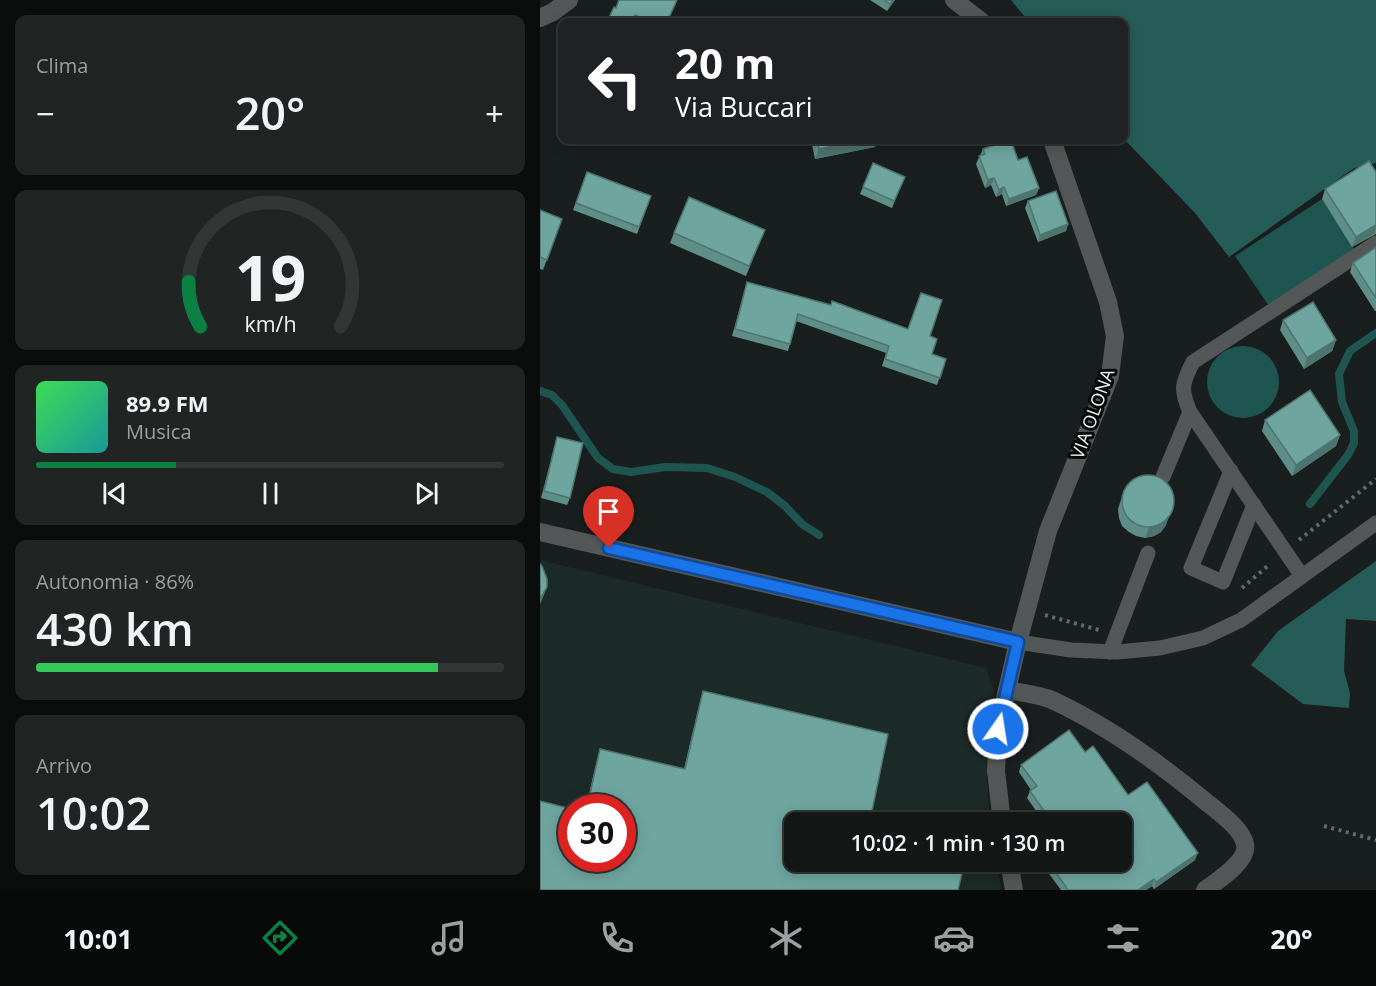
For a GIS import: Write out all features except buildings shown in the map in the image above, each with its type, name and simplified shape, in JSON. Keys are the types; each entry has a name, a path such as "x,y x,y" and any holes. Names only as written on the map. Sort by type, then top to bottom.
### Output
{"street":[{"path":"540,18 569,0"},
{"path":"954,0 977,18"},
{"name":"VIA OLONA","path":"1001,812 996,771 998,729 1018,642 1048,531 1110,376 1115,336 1108,302 1053,144"},
{"path":"540,532 1018,642"},
{"path":"1008,690 1049,699 1118,736 1166,769 1240,832 1246,845 1244,855 1224,876 1205,890"},
{"path":"1011,872 1014,890"}],"lane":[{"path":"1302,576 1190,412 1184,399 1184,380 1194,362 1376,243"},
{"path":"1163,477 1190,412"},
{"path":"1230,471 1191,568 1223,582 1254,505"},
{"path":"1018,642 1071,650 1110,652 1160,648 1203,638 1241,620 1376,523"},
{"path":"1110,652 1148,553"}],"path":[{"path":"1324,826 1376,840"}],"shaded area":[{"path":"1011,0 1376,0 1376,163 1354,168 1229,257 1195,213 1128,143 1128,18 1026,18"},
{"path":"1322,199 1354,249 1269,306 1235,256"},
{"path":"1243,346 1257,349 1269,356 1276,368 1279,382 1276,396 1269,408 1257,415 1243,418 1229,415 1217,408 1210,396 1207,382 1210,368 1217,356 1229,349"},
{"path":"540,560 986,668 994,691 986,735 989,812 784,812 784,872 999,872 1001,890 540,890"},
{"path":"1376,561 1376,621 1346,619 1344,671 1350,693 1349,708 1303,704 1251,665 1278,631"}],"waterway":[{"path":"1310,504 1348,455 1354,443 1354,431 1342,402 1339,374 1350,351 1376,333"},
{"path":"540,391 552,395 562,405 598,458 613,469 631,472 665,467 707,468 735,477 767,492 785,506 802,524 819,535"}],"route":[{"path":"609,548 1018,642 998,729"}]}
